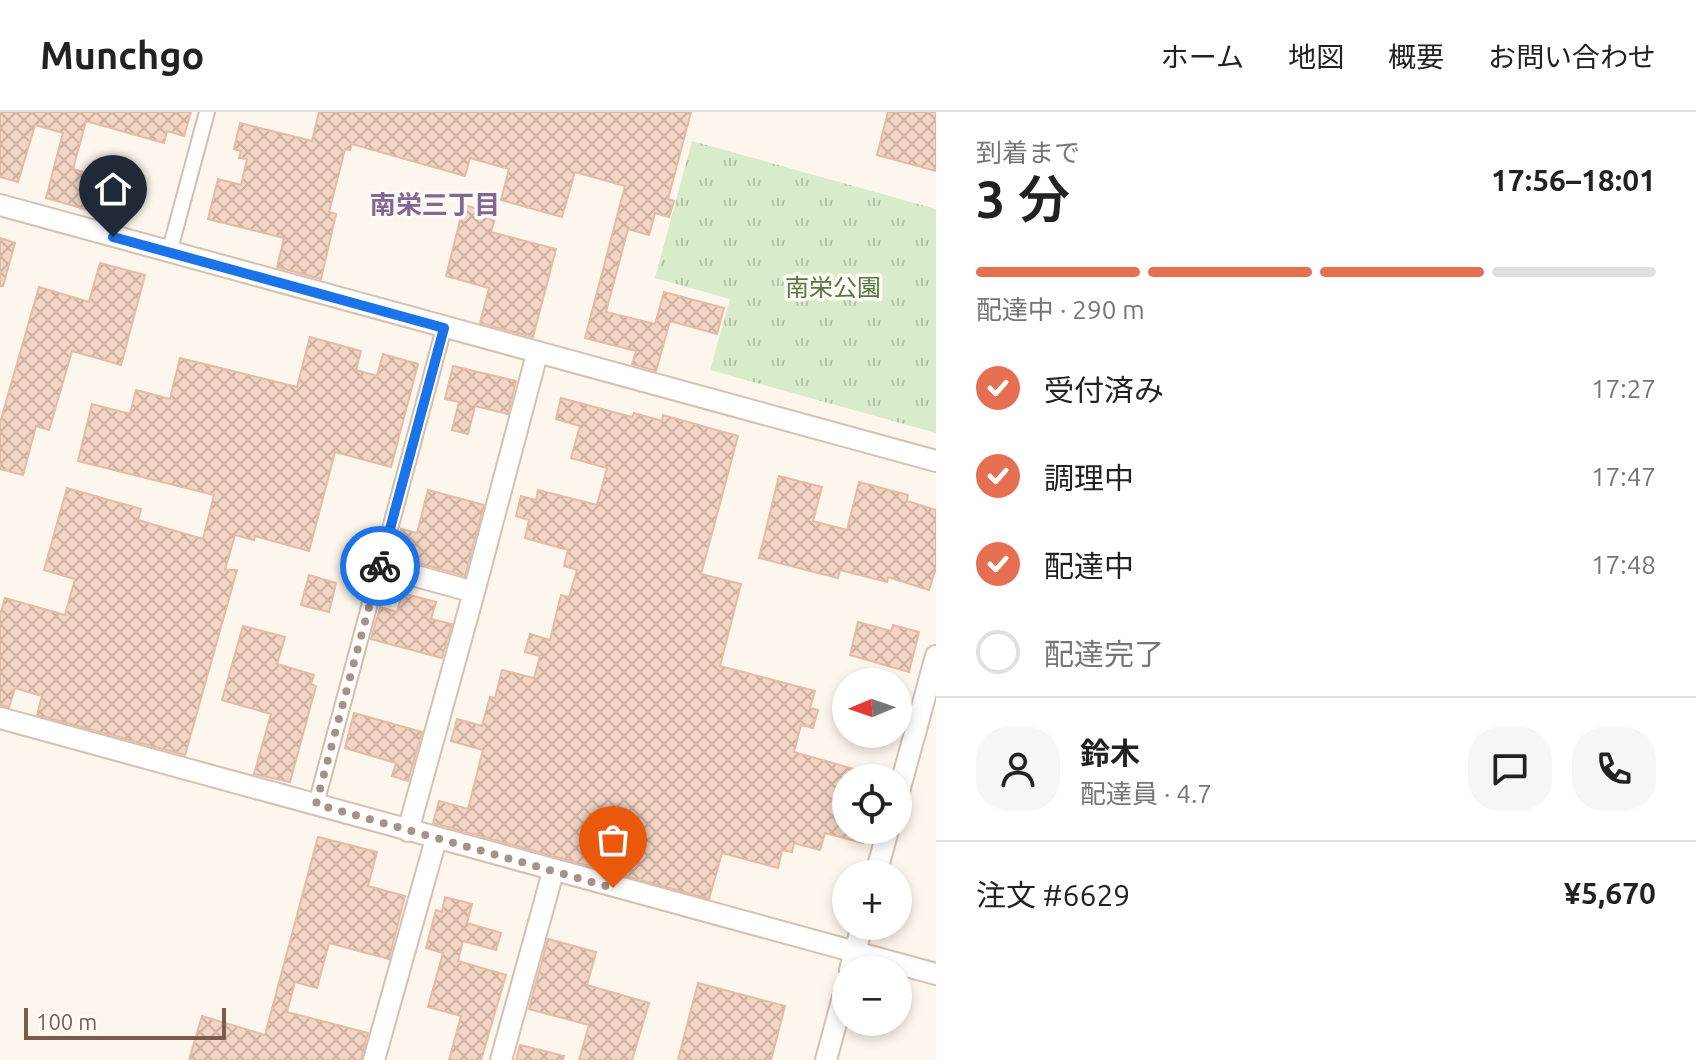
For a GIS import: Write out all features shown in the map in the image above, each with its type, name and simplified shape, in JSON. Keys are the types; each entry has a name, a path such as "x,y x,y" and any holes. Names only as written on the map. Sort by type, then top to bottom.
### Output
{"street":[{"path":"169,253 207,112"},
{"path":"0,205 936,461"},
{"path":"316,804 444,328"},
{"path":"408,831 537,354"},
{"path":"380,566 474,592"},
{"path":"906,764 936,656"},
{"path":"0,718 316,804 836,956"},
{"path":"374,1060 436,839"},
{"path":"501,1060 553,872"},
{"path":"912,970 936,974"},
{"path":"826,1060 832,1036"}],"green space":[{"name":"南栄公園","path":"692,141 936,209 936,433 710,370 730,299 655,278"}],"building":[{"path":"0,112 191,112 184,136 167,131 164,143 86,121 73,169 111,180 102,214 46,198 63,133 35,125 18,182 0,177"},
{"path":"319,112 691,112 668,199 674,201 669,217 655,213 649,235 628,229 606,312 655,324 664,292 724,308 717,334 670,321 656,371 632,364 636,351 585,338 625,186 575,172 562,217 501,200 509,169 470,158 465,176 352,144 350,150 345,149 329,212 336,214 321,279 277,267 284,238 208,219 218,179 241,185 247,159 239,158 241,151 234,149 240,123 312,141"},
{"path":"888,112 936,112 936,171 877,155"},
{"path":"464,205 496,214 491,232 556,249 533,337 480,323 489,288 446,276"},
{"path":"0,238 15,243 3,286 0,286"},
{"path":"100,263 145,275 121,365 72,351 49,430 36,426 23,475 0,469 0,423 39,287 89,302"},
{"path":"310,337 361,351 356,370 377,376 383,354 418,364 391,467 335,452 309,551 255,536 254,540 235,535 225,570 237,570 185,755 37,715 42,696 15,688 9,707 0,705 0,615 5,598 65,615 75,579 44,570 67,488 141,509 138,520 203,539 214,495 78,461 92,404 130,414 136,390 170,399 180,358 297,387"},
{"path":"453,366 516,381 508,414 475,406 468,434 452,430 459,402 445,399"},
{"path":"561,398 632,417 634,413 662,421 663,415 738,436 701,574 741,584 720,666 815,691 810,708 818,710 813,728 801,725 794,752 836,764 832,764 832,835 825,833 820,850 794,843 792,852 782,850 778,868 722,853 709,899 433,823 439,801 468,809 483,750 451,741 457,719 482,726 490,697 495,698 502,670 534,678 540,656 525,652 530,634 550,640 561,595 569,597 577,570 564,566 568,550 525,538 529,520 516,516 521,496 536,500 538,490 597,505 607,468 571,458 580,426 556,419"},
{"path":"779,476 822,487 813,521 847,530 859,482 908,495 907,501 936,510 936,568 929,590 888,577 887,582 840,570 838,578 759,558"},
{"path":"428,490 484,505 465,576 394,556 401,529 417,533"},
{"path":"309,575 336,583 329,612 301,605"},
{"path":"402,593 436,602 431,619 452,624 442,658 371,639 380,607 397,612"},
{"path":"858,622 891,631 893,625 919,632 910,668 895,668 850,655"},
{"path":"243,626 285,637 277,664 314,675 311,684 316,686 290,782 254,774 271,714 222,700"},
{"path":"354,713 422,732 408,781 392,776 396,763 345,748"},
{"path":"318,837 377,852 368,886 405,896 389,959 329,943 317,988 295,982 287,1012 368,1033 361,1060 189,1060 202,1016 265,1035"},
{"path":"445,897 472,904 467,923 501,933 496,950 463,941 458,961 506,975 481,1060 449,1060 461,1016 428,1007 443,953 426,948 436,910 442,912"},
{"path":"548,939 596,952 587,985 649,1003 632,1060 579,1060 589,1025 529,1009"},
{"path":"698,983 785,1006 771,1060 678,1060"},
{"path":"520,1045 564,1056 563,1060 516,1060"}],"way so far":[{"path":"380,566 316,804 613,888"}],"district":[{"name":"南栄三丁目","path":"435,205"}],"route":[{"path":"113,237 444,328 380,566"}]}
